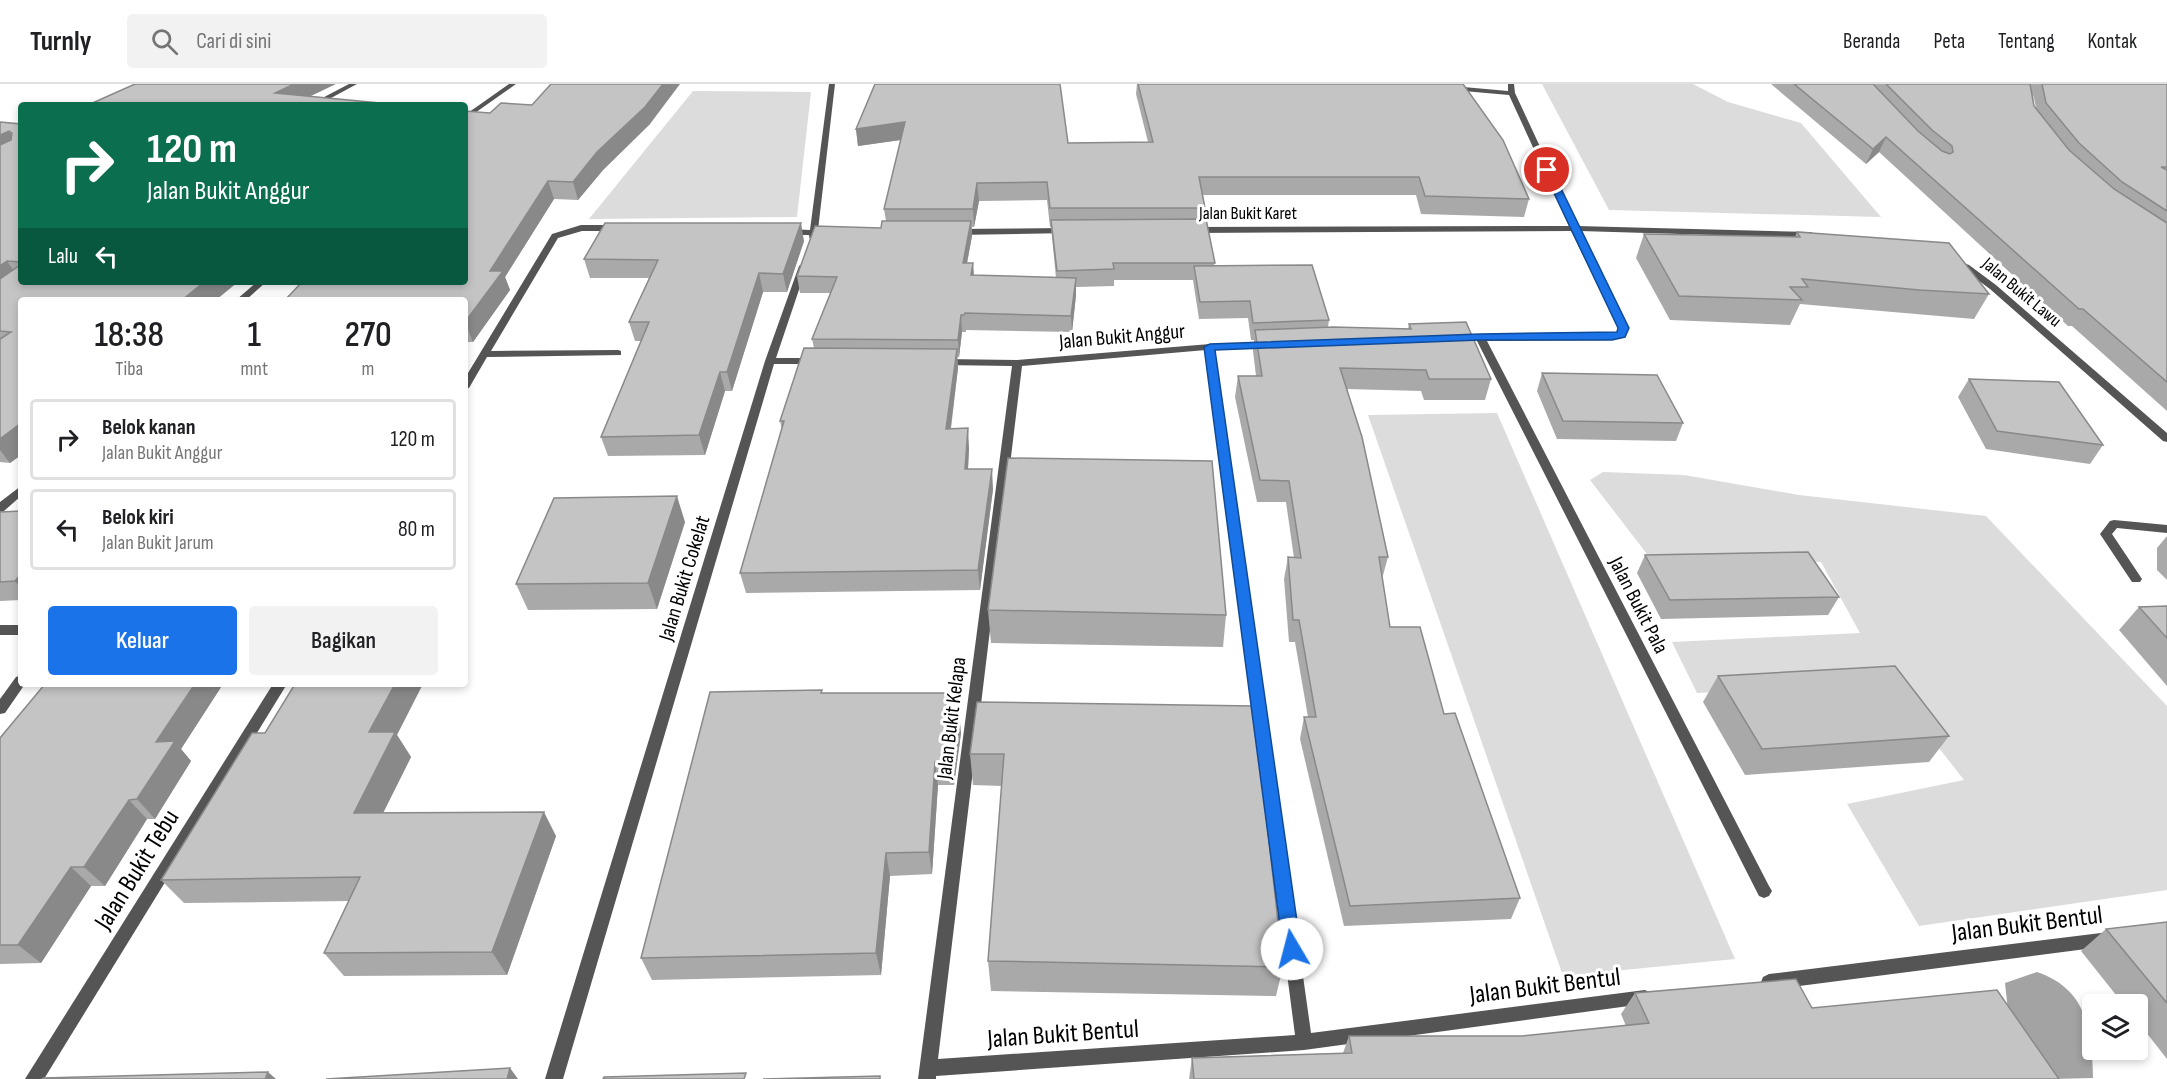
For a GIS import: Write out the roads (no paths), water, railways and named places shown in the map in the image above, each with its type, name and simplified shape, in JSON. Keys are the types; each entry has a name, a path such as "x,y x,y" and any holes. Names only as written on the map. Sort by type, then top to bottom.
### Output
{"street":[{"path":"319,102 354,84"},
{"path":"468,116 513,84"},
{"name":"Jalan Bukit Cokelat","path":"554,1079 770,361 814,233 832,84"},
{"path":"1444,338 1612,337 1621,334 1624,328 1574,228 1512,93 1511,84"},
{"path":"1445,87 1512,93"},
{"path":"468,381 555,236 581,228 628,229"},
{"path":"1574,228 1821,236"},
{"name":"Jalan Bukit Karet","path":"1182,230 1574,228"},
{"path":"945,232 1075,231"},
{"path":"779,232 838,232"},
{"name":"Jalan Bukit Lawu","path":"1948,260 1966,267 1993,287 2167,439"},
{"path":"244,297 258,285"},
{"name":"Jalan Bukit Pala","path":"1480,337 1764,891"},
{"name":"Jalan Bukit Anggur","path":"934,362 1017,363 1210,347 1280,344"},
{"path":"1210,347 1304,1042"},
{"path":"485,354 618,354"},
{"path":"770,361 829,361"},
{"name":"Jalan Bukit Kelapa","path":"927,1074 1017,363"},
{"path":"0,508 18,493"},
{"path":"2136,579 2106,534 2114,524 2167,529"},
{"path":"0,630 18,630"},
{"path":"0,708 18,684"},
{"name":"Jalan Bukit Tebu","path":"34,1079 278,687"},
{"name":"Jalan Bukit Bentul","path":"1754,984 2120,937"},
{"name":"Jalan Bukit Bentul","path":"927,1074 1304,1042 1659,996"}]}
